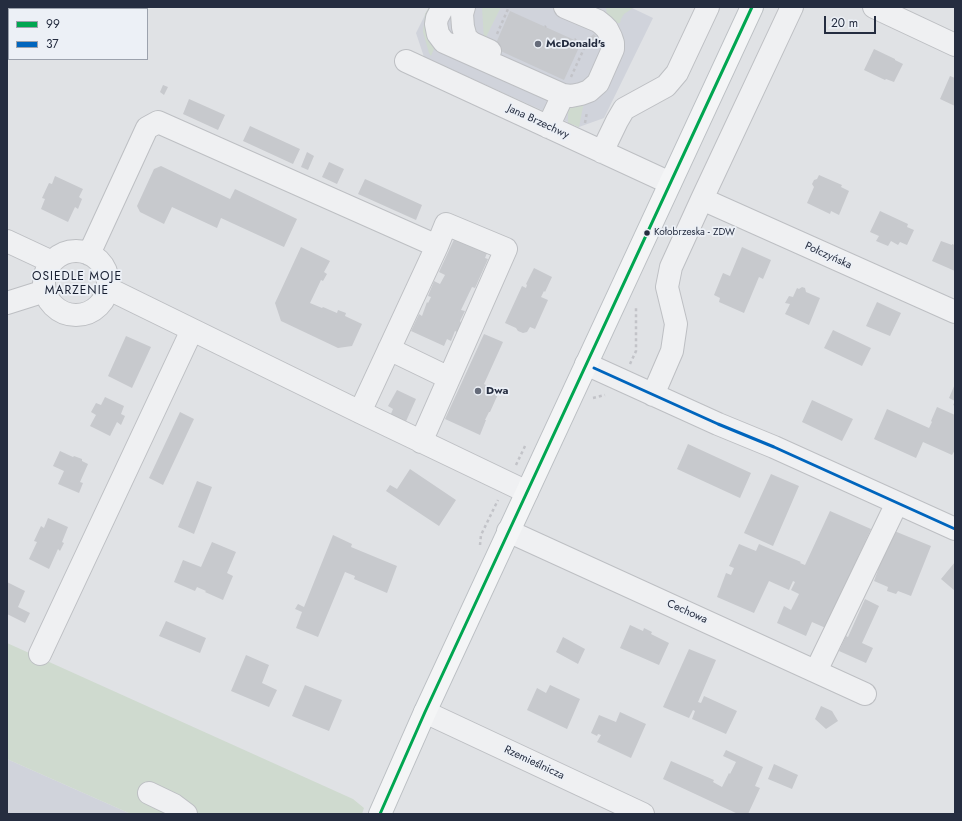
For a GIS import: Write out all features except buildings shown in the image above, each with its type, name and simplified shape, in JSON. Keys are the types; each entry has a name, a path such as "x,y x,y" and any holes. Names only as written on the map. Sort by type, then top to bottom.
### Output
{"main road":[{"path":"380,814 508,531 752,7"}],"street":[{"path":"442,7 436,24 438,34 444,42 569,92 598,83 613,49 612,37 607,29 598,21 566,7"},
{"path":"464,7 462,14 462,27 466,38 472,43 540,74 569,92"},
{"path":"473,7 478,41 485,48"},
{"path":"602,152 624,109 666,86 677,73 708,7"},
{"path":"653,395 672,351 676,324 667,288 671,267 792,7"},
{"path":"874,7 955,45"},
{"path":"430,72 444,42"},
{"name":"Jana Brzechwy","path":"406,61 670,183"},
{"path":"548,127 569,92"},
{"path":"89,254 147,128 158,122 437,246"},
{"name":"Połczyńska","path":"702,199 955,312"},
{"path":"360,412 446,224 506,249 421,442"},
{"path":"7,241 52,262"},
{"path":"79,251 89,254 101,262 108,275 109,289 104,301 95,310 83,315 71,316 59,311 50,302 45,290 44,280 46,271 52,262 60,255 79,251"},
{"path":"109,289 421,442 527,492"},
{"path":"7,303 45,290"},
{"path":"40,654 192,330"},
{"path":"389,350 449,378"},
{"path":"586,364 955,529"},
{"path":"816,671 897,503"},
{"name":"Cechowa","path":"508,531 865,694"},
{"name":"Rzemieślnicza","path":"425,712 643,814"},
{"path":"149,793 174,805 186,814"}],"path":[{"path":"485,48 505,20 508,9"},
{"path":"579,141 584,132 569,92 574,82 570,80 586,44"},
{"path":"569,69 574,71"},
{"path":"622,381 636,351 636,302"},
{"path":"480,550 481,535 507,483"}],"shaded area":[{"path":"17,7 126,7 126,8"},
{"path":"429,7 630,7 653,18 604,118 579,127 424,57 416,33"},
{"path":"429,7 434,9 434,49 431,56 423,32 425,14"},
{"path":"482,7 501,7 484,41"},
{"path":"606,7 633,8 624,14 620,23 616,23 607,19"},
{"path":"584,102 579,127 568,123 568,111 572,105"},
{"path":"7,643 353,799 364,808 362,814 131,814 7,759"},
{"path":"7,759 131,814 7,814"}],"transit line":[{"name":"99","path":"380,814 425,712 752,7"},
{"name":"37","path":"594,368 955,529"}],"place":[{"name":"McDonald's","path":"538,44"},
{"name":"Kołobrzeska - ZDW","path":"647,233"},
{"name":"Dwa","path":"478,391"}],"district":[{"name":"OSIEDLE MOJE MARZENIE","path":"77,284"}]}
